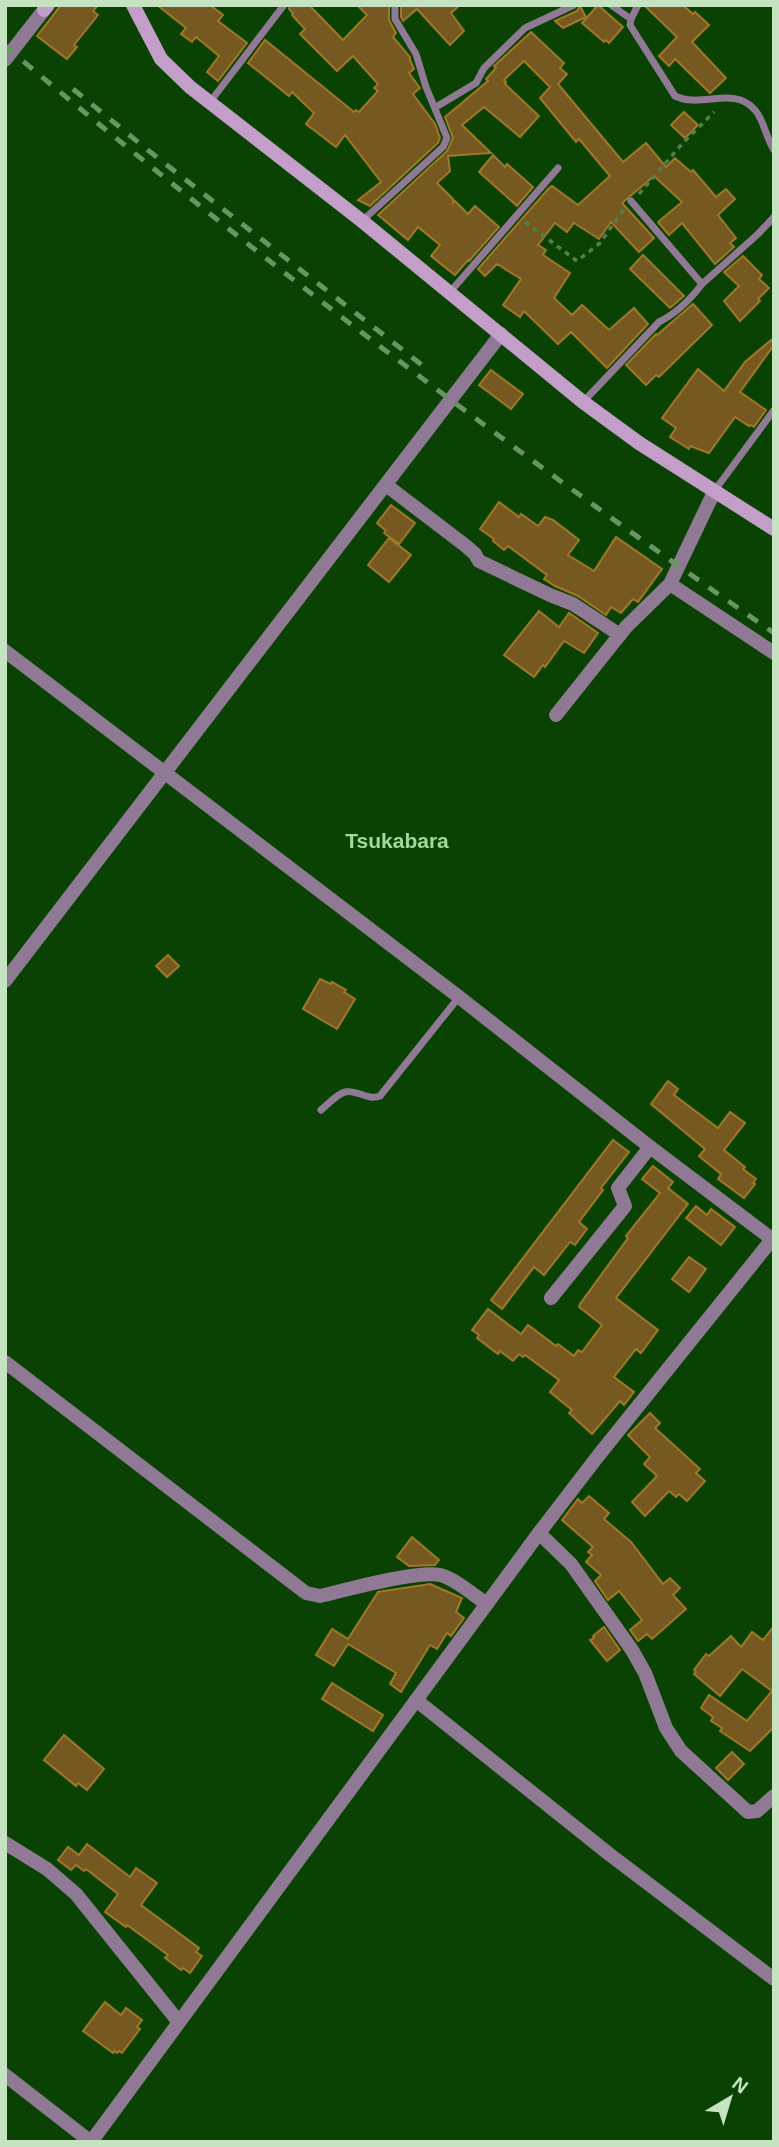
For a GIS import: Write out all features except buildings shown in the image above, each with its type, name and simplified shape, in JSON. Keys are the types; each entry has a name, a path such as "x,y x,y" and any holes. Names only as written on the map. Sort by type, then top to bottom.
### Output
{"street":[{"path":"133,5 161,59 190,87 362,221 583,402 639,443 774,529"},
{"path":"5,60 46,8"},
{"path":"5,981 501,334"},
{"path":"386,485 466,546 479,561 573,604 620,635"},
{"path":"556,715 620,635 670,584 715,490"},
{"path":"670,584 774,653"},
{"path":"5,651 459,997 650,1147 773,1238 539,1533 91,2142 5,2075"},
{"path":"551,1298 625,1206 618,1188 650,1147"},
{"path":"5,1362 306,1593 320,1596 407,1577 438,1575 449,1579 487,1604"},
{"path":"539,1533 571,1564 632,1650 645,1673 666,1728 681,1751 748,1811 757,1811 774,1796"},
{"path":"416,1700 609,1854 774,1979"},
{"path":"5,1843 47,1869 76,1894 178,2021"}],"lane":[{"path":"210,103 284,5"},
{"path":"362,221 443,147 447,138 416,54 396,19 395,5"},
{"path":"436,107 476,83 484,68 525,28 575,5"},
{"path":"611,5 631,19"},
{"path":"638,5 631,25 676,96 699,102 735,97 755,110 774,150"},
{"path":"450,292 558,168"},
{"path":"631,201 702,284"},
{"path":"583,402 659,322 672,315 774,216"},
{"path":"715,490 774,410"},
{"path":"321,1110 344,1092 373,1099 380,1096 459,997"}],"railway":[{"path":"5,46 287,275 479,421 774,633"},
{"path":"73,89 427,369"}],"district":[{"name":"Tsukabara","path":"397,841"}]}
